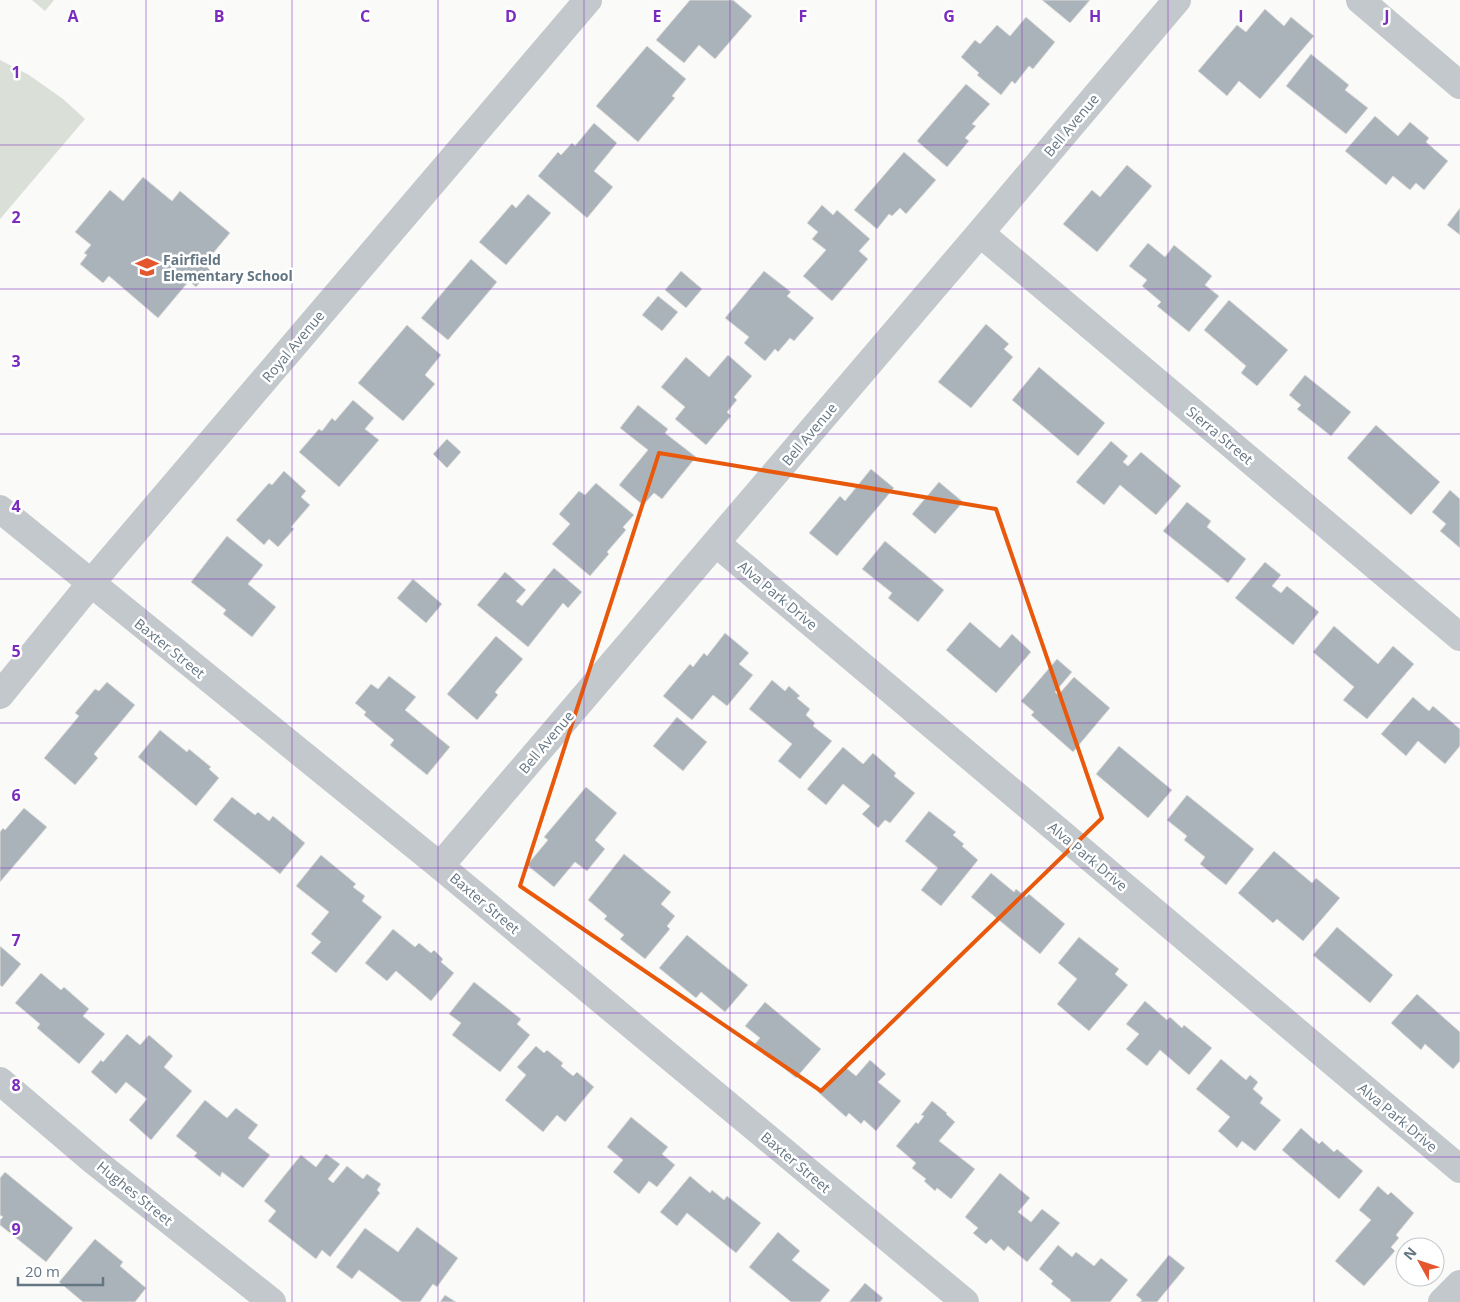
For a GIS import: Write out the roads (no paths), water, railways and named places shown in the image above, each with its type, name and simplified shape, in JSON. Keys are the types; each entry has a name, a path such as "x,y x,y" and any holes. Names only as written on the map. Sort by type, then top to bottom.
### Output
{"street":[{"name":"Royal Avenue","path":"0,695 90,584 588,0"},
{"name":"Bell Avenue","path":"440,866 1177,0"},
{"path":"1360,0 1460,85"},
{"name":"Sierra Street","path":"980,233 1460,637"},
{"name":"Baxter Street","path":"0,509 90,584 440,866 965,1302"},
{"name":"Alva Park Drive","path":"716,543 1460,1169"},
{"name":"Hughes Street","path":"0,1081 94,1161 272,1302"},
{"path":"1442,1302 1460,1284"}],"place":[{"name":"Fairfield Elementary School","path":"147,267"}]}
